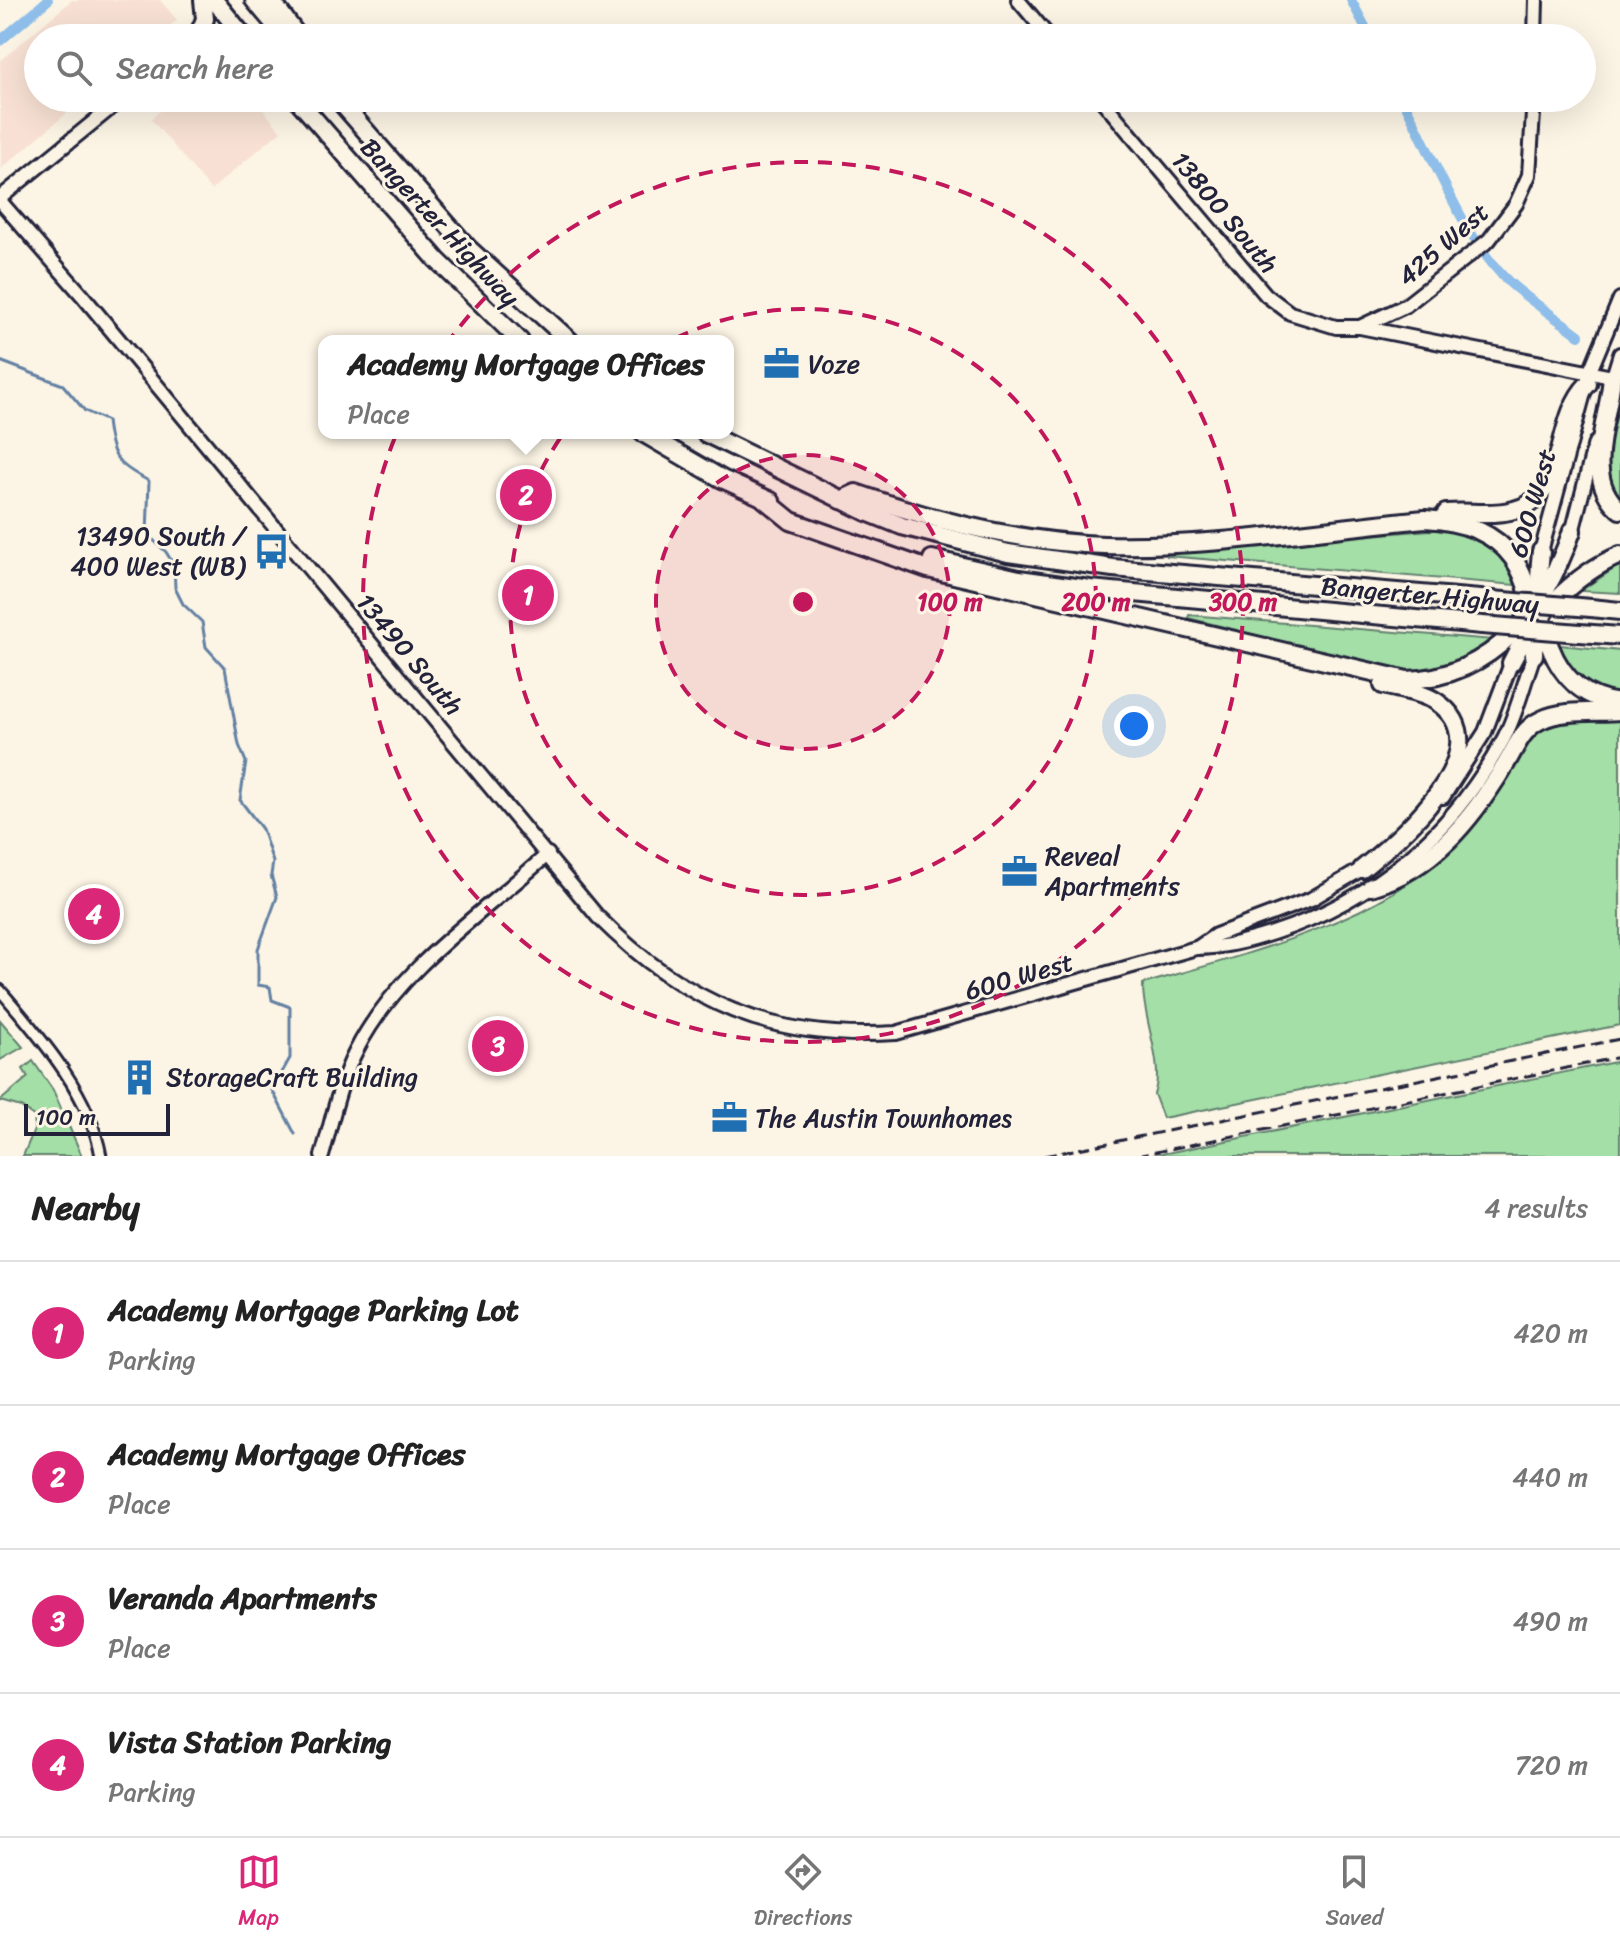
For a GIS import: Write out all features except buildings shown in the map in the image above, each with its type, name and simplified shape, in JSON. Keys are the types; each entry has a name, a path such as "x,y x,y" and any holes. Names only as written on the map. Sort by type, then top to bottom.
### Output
{"highway":[{"path":"203,0 203,24"},
{"path":"214,0 234,24"},
{"path":"254,0 274,24"},
{"path":"271,0 289,24"},
{"name":"Bangerter Highway","path":"308,112 437,260 514,335"},
{"name":"Bangerter Highway","path":"349,112 469,249 563,335"},
{"path":"1425,519 1435,514 1506,512 1525,506 1538,497 1551,480 1573,398 1589,377"},
{"path":"1612,377 1599,474 1607,497 1620,510"},
{"name":"Bangerter Highway","path":"653,439 690,462 764,499 897,548 1019,579 1090,589 1620,636"},
{"name":"Bangerter Highway","path":"717,439 841,500 902,526 1078,565 1620,611"},
{"path":"841,500 856,493 933,518 997,533 1103,545 1156,544 1425,519 1461,522 1489,534 1514,560 1554,657 1571,681 1588,693 1620,703"},
{"path":"764,499 791,521 928,569 1386,677 1435,678 1484,658 1589,572 1620,555"},
{"path":"1511,663 1537,613 1572,531"},
{"path":"1534,655 1541,551"},
{"path":"1319,660 1360,678 1434,701 1452,718 1458,734 1458,759 1449,777 1409,826 1362,869"},
{"path":"1371,887 1413,870 1447,843 1487,794 1519,740 1533,724 1556,715 1620,711"}],"main road":[{"path":"1018,0 1038,24"},
{"path":"1535,24 1536,0"},
{"path":"0,200 106,112"},
{"name":"13800 South","path":"1112,112 1266,295 1290,313 1336,327"},
{"name":"425 West","path":"1336,327 1359,327 1384,319 1489,240 1516,204 1529,175 1533,112"},
{"name":"13490 South","path":"0,200 620,939 675,983 730,1012 763,1022 852,1036"},
{"name":"600 West","path":"1541,551 1589,377 1620,299"},
{"path":"1359,327 1589,377 1612,377"},
{"name":"600 West","path":"1572,531 1620,354"},
{"name":"600 West","path":"852,1036 896,1033 1196,948 1228,945 1291,927 1332,910 1371,887 1422,847 1459,808 1480,779 1513,718 1534,655"},
{"name":"600 West","path":"1196,948 1216,935 1311,899 1362,869 1414,827 1458,777 1493,716 1511,663"},
{"path":"322,1156 355,1052 378,1013 428,958 548,854"}],"street":[{"path":"0,990 63,1071 81,1103 101,1156"}],"shaded area":[{"path":"72,0 160,0 177,20 172,24 44,24"},
{"path":"24,41 24,112 68,112 1,169 0,61"},
{"path":"159,112 265,112 281,131 211,190 151,119"}],"green space":[{"path":"1620,404 1620,501 1609,478 1608,454"},
{"path":"1442,529 1467,534 1488,545 1504,562 1515,585 1167,556 1167,552"},
{"path":"1620,565 1620,593 1580,591"},
{"path":"1189,615 1494,640 1450,664 1427,670 1401,671 1188,618"},
{"path":"1560,645 1620,651 1620,694 1600,689 1582,679 1568,664"},
{"path":"1620,718 1620,1025 1163,1118 1154,1094 1157,1069 1143,984 1302,935 1382,899 1415,878 1443,854 1476,813 1526,740 1544,726"},
{"path":"0,1020 23,1047 0,1060"},
{"path":"33,1061 53,1090 82,1156 23,1156 34,1130 35,1117 21,1107 0,1101 28,1077 23,1069"},
{"path":"1620,1061 1620,1156 1152,1156"}],"waterway":[{"path":"0,41 48,0"},
{"path":"1351,0 1364,24"},
{"path":"1409,112 1450,196 1494,266 1518,290 1579,335"},
{"path":"0,361 63,385 85,411 107,421 111,443 118,458 130,470 149,481 147,534 166,552 174,565 175,588 183,604 202,622 206,647 225,668 239,745 246,762 240,800 262,829 273,862 271,875 277,897 258,949 258,985 270,987 272,1000 290,1007 290,1058 272,1090 295,1134"}],"railway":[{"path":"1044,1156 1620,1039"},
{"path":"1136,1156 1620,1057"}],"place":[{"name":"Voze","path":"782,364"},
{"name":"Academy Mortgage Offices","path":"526,495"},
{"name":"13490 South / 400 West (WB)","path":"271,551"},
{"name":"Academy Mortgage Parking Lot","path":"528,595"},
{"name":"Reveal Apartments","path":"1019,871"},
{"name":"Vista Station Parking","path":"94,914"},
{"name":"Veranda Apartments","path":"498,1046"},
{"name":"StorageCraft Building","path":"140,1077"},
{"name":"The Austin Townhomes","path":"729,1118"}]}
